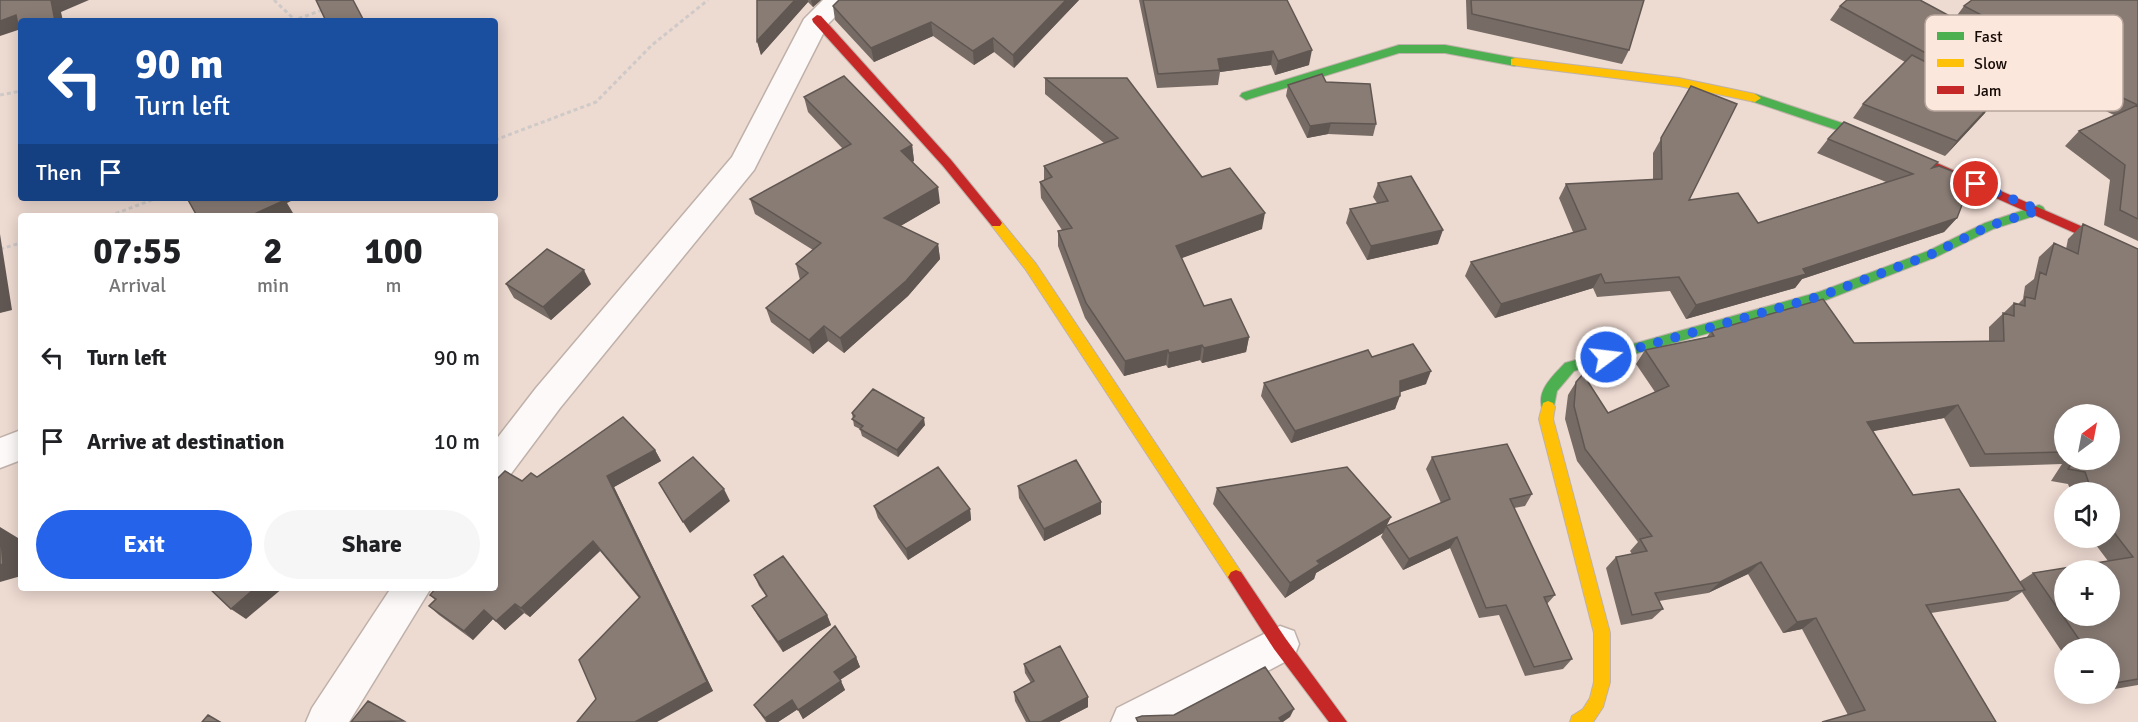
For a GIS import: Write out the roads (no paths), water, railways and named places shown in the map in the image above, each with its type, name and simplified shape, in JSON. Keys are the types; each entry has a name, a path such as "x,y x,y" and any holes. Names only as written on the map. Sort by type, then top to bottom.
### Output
{"street":[{"path":"498,464 548,398 744,163 781,86 828,10 1031,267 1280,644 1339,722"},
{"path":"1246,96 1399,49 1445,49 1528,65 1678,82 1758,99 1850,130 1892,148"},
{"path":"1913,157 2039,210 2138,256"},
{"path":"1578,722 1589,716 1597,701 1602,682 1602,633 1545,419 1550,389 1570,367 1821,296 1932,254 1989,226 2039,210"},
{"path":"0,453 18,446"},
{"path":"326,722 410,591"},
{"path":"1131,722 1280,644"}]}
